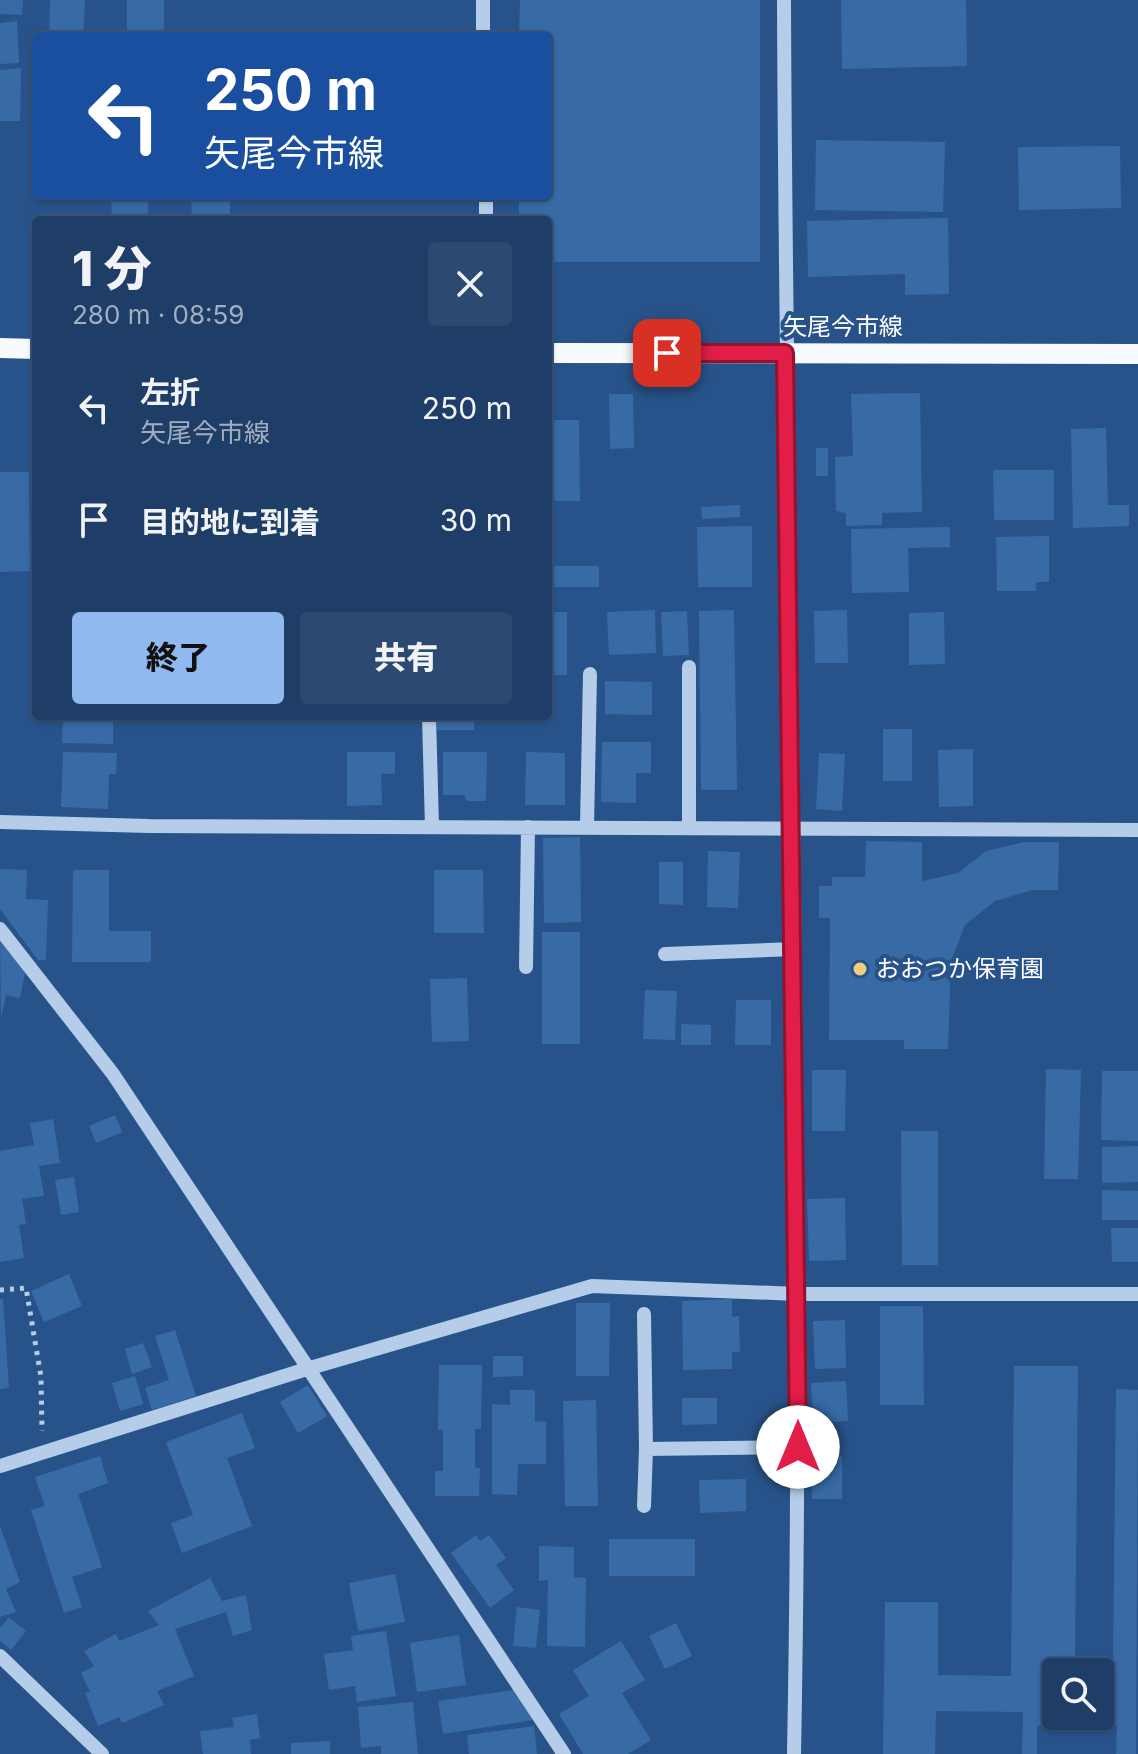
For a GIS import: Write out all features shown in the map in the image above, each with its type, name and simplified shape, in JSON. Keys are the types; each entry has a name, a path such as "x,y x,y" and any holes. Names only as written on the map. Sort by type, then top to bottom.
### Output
{"main road":[{"path":"0,348 32,349"},
{"name":"矢尾今市線","path":"552,353 1138,354"}],"street":[{"path":"483,0 483,32"},
{"path":"784,0 785,353 798,1294 794,1754"},
{"path":"689,667 689,828"},
{"path":"587,827 590,674"},
{"path":"429,720 432,827"},
{"path":"0,822 149,826 1138,830"},
{"path":"526,967 528,827"},
{"path":"0,929 113,1074 564,1754"},
{"path":"665,954 794,949"},
{"path":"0,1466 310,1368 592,1286 798,1294 1138,1294"},
{"path":"644,1314 644,1506"},
{"path":"646,1449 798,1447"},
{"path":"0,1656 102,1754"}],"path":[{"path":"0,1290 26,1288 41,1377 42,1453"}],"building":[{"path":"0,0 23,0 22,15 0,14"},
{"path":"50,0 85,0 83,32 49,32"},
{"path":"127,0 164,0 164,32 127,32"},
{"path":"520,0 760,0 760,262 552,262 552,216 519,216 519,200 552,200 552,32 519,32"},
{"path":"841,0 966,0 967,66 842,69"},
{"path":"17,21 19,63 0,64 0,23"},
{"path":"21,68 20,121 0,121 0,70"},
{"path":"816,140 945,142 943,212 815,210"},
{"path":"1120,146 1121,208 1019,210 1018,147"},
{"path":"111,200 148,200 148,216 112,216"},
{"path":"191,200 230,200 230,216 192,216"},
{"path":"948,218 949,294 905,295 905,274 808,277 807,221"},
{"path":"920,393 922,512 882,513 882,525 846,526 846,513 836,511 835,457 853,456 851,394"},
{"path":"609,394 633,394 634,448 610,449"},
{"path":"552,420 579,420 580,501 552,501"},
{"path":"1106,428 1108,505 1129,505 1129,526 1073,528 1071,429"},
{"path":"816,448 828,448 828,476 816,476"},
{"path":"993,470 1054,470 1054,520 994,520"},
{"path":"0,472 29,472 30,571 0,572"},
{"path":"740,505 740,517 702,519 701,507"},
{"path":"752,526 752,587 698,587 697,527"},
{"path":"950,527 950,547 908,548 909,592 852,593 851,529"},
{"path":"1049,536 1049,582 1036,582 1036,591 997,591 996,537"},
{"path":"552,566 599,566 599,587 552,587"},
{"path":"655,610 656,653 609,655 607,612"},
{"path":"734,610 737,790 701,790 699,611"},
{"path":"847,610 848,663 815,663 814,611"},
{"path":"687,611 689,655 663,656 661,612"},
{"path":"552,612 567,612 567,675 552,675"},
{"path":"944,612 945,664 909,665 909,613"},
{"path":"605,681 652,682 652,715 605,714"},
{"path":"63,720 113,720 113,744 62,743"},
{"path":"437,720 474,720 474,730 437,730"},
{"path":"883,729 912,729 912,781 883,781"},
{"path":"602,742 651,742 651,773 636,773 636,803 601,802"},
{"path":"973,749 973,806 939,807 938,750"},
{"path":"63,752 117,753 116,774 109,774 108,809 61,807"},
{"path":"347,752 395,752 395,774 381,774 382,805 347,806"},
{"path":"443,752 487,752 486,801 467,801 464,795 443,795"},
{"path":"526,752 565,753 565,805 525,805"},
{"path":"819,753 845,754 842,811 816,809"},
{"path":"580,837 581,922 544,923 543,838"},
{"path":"866,841 922,842 922,881 958,873 986,851 1024,842 1059,842 1058,890 1032,890 995,901 965,925 951,961 948,1049 904,1049 904,1040 829,1040 830,918 819,918 819,886 832,886 832,877 865,877"},
{"path":"708,851 740,852 738,908 707,907"},
{"path":"659,862 683,862 683,905 659,904"},
{"path":"0,869 27,870 26,899 48,900 46,960 38,960 0,909"},
{"path":"73,870 109,870 109,931 151,931 151,962 72,962"},
{"path":"434,870 483,870 484,933 434,933"},
{"path":"542,932 580,932 580,1044 542,1044"},
{"path":"0,936 26,968 20,998 6,995 1,1019"},
{"path":"467,978 469,1041 432,1042 430,979"},
{"path":"645,990 677,991 675,1040 643,1039"},
{"path":"736,1000 771,1000 771,1045 735,1045"},
{"path":"681,1024 711,1025 711,1045 681,1045"},
{"path":"1046,1069 1081,1070 1078,1179 1044,1179"},
{"path":"812,1070 846,1070 845,1131 812,1131"},
{"path":"1102,1071 1138,1071 1138,1141 1101,1140"},
{"path":"115,1115 122,1132 96,1143 89,1126"},
{"path":"53,1119 60,1163 39,1166 44,1196 22,1199 26,1224 19,1225 24,1258 0,1262 0,1151 34,1145 30,1123"},
{"path":"901,1131 938,1131 938,1265 902,1265"},
{"path":"1138,1146 1138,1182 1102,1183 1102,1147"},
{"path":"74,1177 79,1212 61,1215 55,1180"},
{"path":"1102,1190 1138,1191 1138,1220 1102,1220"},
{"path":"845,1198 846,1260 809,1261 807,1199"},
{"path":"1111,1228 1138,1228 1138,1262 1112,1262"},
{"path":"69,1274 82,1306 44,1322 31,1291"},
{"path":"0,1299 3,1299 9,1388 0,1389"},
{"path":"732,1299 732,1317 739,1316 740,1352 732,1352 732,1369 683,1370 682,1301"},
{"path":"576,1303 610,1303 609,1376 576,1376"},
{"path":"880,1306 923,1306 924,1405 880,1405"},
{"path":"845,1320 846,1368 815,1369 813,1321"},
{"path":"175,1330 196,1396 152,1410 145,1388 169,1380 155,1336"},
{"path":"143,1343 152,1367 132,1374 125,1349"},
{"path":"493,1356 523,1356 523,1376 493,1377"},
{"path":"439,1365 482,1365 481,1429 475,1429 475,1468 480,1468 479,1496 435,1496 435,1471 443,1471 443,1430 438,1430"},
{"path":"1014,1366 1078,1366 1075,1658 1042,1658 1042,1726 1037,1726 1037,1754 1022,1754 1023,1712 936,1711 935,1754 883,1754 885,1602 938,1602 938,1675 1011,1676"},
{"path":"135,1376 143,1404 120,1411 112,1383"},
{"path":"846,1381 848,1421 813,1423 811,1383"},
{"path":"308,1385 327,1416 298,1433 280,1402"},
{"path":"1116,1389 1138,1390 1136,1754 1116,1754 1117,1726 1114,1726 1113,1658"},
{"path":"510,1390 535,1390 535,1422 546,1421 546,1464 518,1464 517,1495 492,1494 492,1404 510,1405"},
{"path":"682,1398 717,1398 717,1424 682,1425"},
{"path":"596,1400 598,1506 565,1506 563,1401"},
{"path":"242,1413 255,1448 227,1458 252,1526 182,1553 171,1523 193,1515 166,1442"},
{"path":"100,1456 108,1483 78,1494 102,1567 72,1577 82,1607 64,1613 31,1510 45,1506 35,1477"},
{"path":"831,1456 842,1456 842,1499 812,1499 812,1463 829,1463"},
{"path":"746,1479 746,1511 700,1513 699,1480"},
{"path":"0,1526 20,1582 6,1589 16,1612 0,1617"},
{"path":"476,1535 480,1541 489,1535 506,1558 496,1565 514,1590 490,1608 451,1553"},
{"path":"609,1539 695,1539 695,1576 609,1576"},
{"path":"539,1546 574,1547 574,1577 586,1578 585,1647 547,1646 548,1580 539,1581"},
{"path":"395,1574 405,1622 358,1631 349,1583"},
{"path":"210,1578 222,1601 246,1595 252,1630 233,1636 226,1612 175,1629 194,1676 157,1691 164,1705 122,1723 119,1717 98,1726 85,1693 90,1692 81,1673 94,1666 84,1651 116,1634 119,1641 159,1625 148,1611"},
{"path":"517,1607 540,1610 536,1648 513,1646"},
{"path":"9,1617 26,1631 11,1650 0,1641 0,1628"},
{"path":"676,1623 692,1656 665,1669 649,1636"},
{"path":"386,1631 396,1696 357,1702 355,1686 329,1690 324,1654 353,1650 351,1636"},
{"path":"459,1635 466,1685 417,1692 410,1643"},
{"path":"621,1641 645,1680 622,1693 651,1740 628,1754 583,1754 559,1714 589,1696 573,1670"},
{"path":"514,1690 533,1720 443,1734 438,1701"},
{"path":"413,1702 418,1754 381,1754 381,1746 361,1748 358,1707"},
{"path":"257,1714 260,1738 250,1740 251,1754 203,1754 200,1731 234,1727 232,1718"},
{"path":"534,1726 537,1754 469,1754 467,1735"},
{"path":"330,1741 330,1754 291,1754 291,1743"}],"place":[{"name":"おおつか保育園","path":"860,969"}],"route":[{"path":"667,353 785,353 798,1447"}]}
